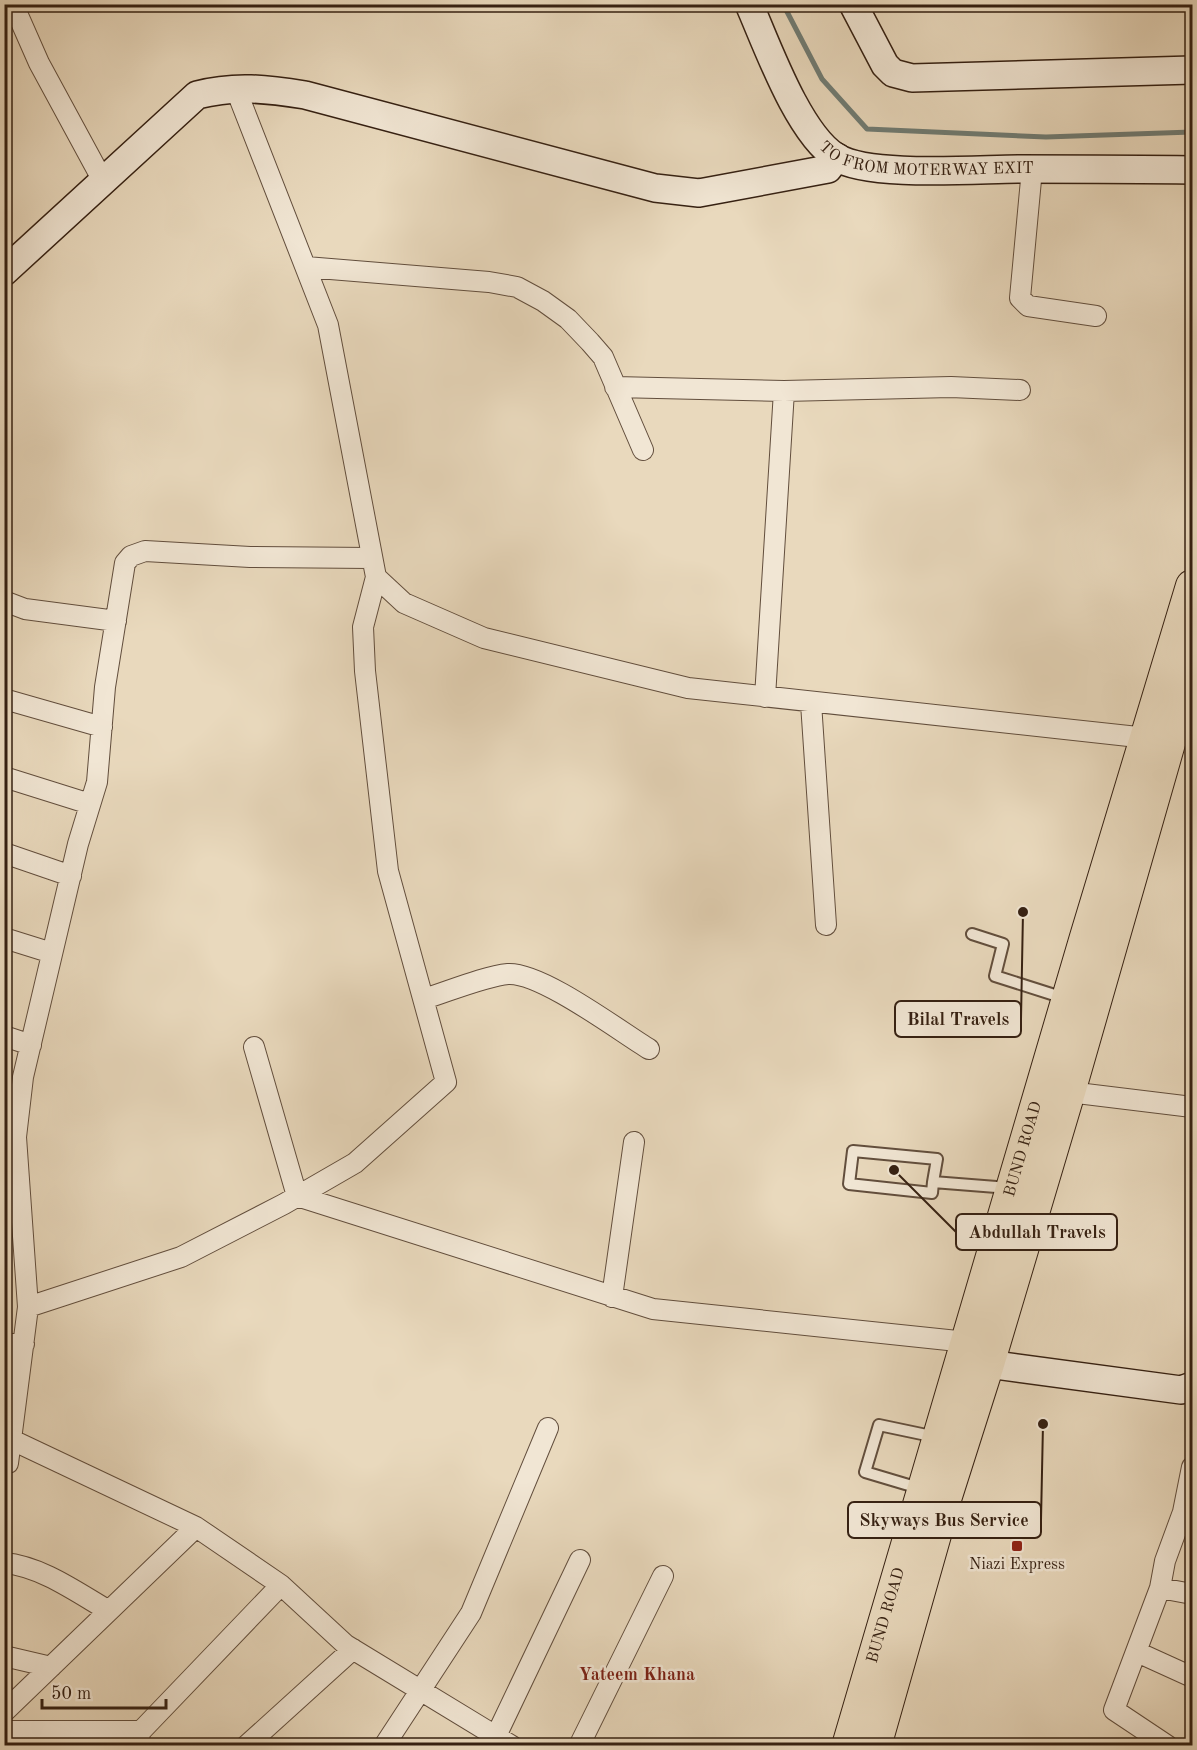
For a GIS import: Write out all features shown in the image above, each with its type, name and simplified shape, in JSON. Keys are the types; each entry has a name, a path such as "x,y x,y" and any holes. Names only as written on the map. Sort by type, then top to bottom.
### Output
{"main road":[{"name":"BUND ROAD","path":"849,1746 934,1493 988,1364 1068,999 1192,586"},
{"name":"BUND ROAD","path":"875,1746 934,1493 939,1438 967,1341 1026,1190 1069,1092 1192,663"}],"street":[{"path":"13,4 39,63 103,182"},
{"name":"TO FROM MOTERWAY EXIT","path":"749,4 794,102 816,137 837,158 855,165 891,168 1192,170"},
{"path":"853,4 885,65 893,73 912,78 1192,70"},
{"path":"28,1307 181,1257 297,1196 354,1162 446,1082 388,871 365,671 363,627 375,577 328,325 235,87"},
{"path":"4,272 197,95 235,87 259,87 305,95 655,188 699,193 828,170 837,158"},
{"path":"1032,169 1020,298 1028,306 1096,316"},
{"path":"306,267 461,278 517,287 543,301 568,319 603,357 644,450"},
{"path":"615,387 783,391 951,387 1020,390"},
{"path":"765,697 783,391"},
{"path":"4,1464 8,1463 10,1439 14,1344 28,1307 11,1175 10,1136 70,876 97,782 102,727 125,563 131,556 145,551 250,558 371,558"},
{"path":"375,577 404,603 484,638 688,688 1147,738"},
{"path":"4,601 25,609 116,621"},
{"path":"4,699 102,727"},
{"path":"811,703 826,925"},
{"path":"4,777 90,804"},
{"path":"4,853 70,876"},
{"path":"4,938 52,953"},
{"path":"424,999 507,974 525,976 551,987 649,1049"},
{"path":"4,1036 31,1045"},
{"path":"254,1047 297,1196"},
{"path":"1069,1092 1192,1107"},
{"path":"612,1297 634,1142"},
{"path":"297,1196 414,1231 653,1309 967,1341"},
{"path":"988,1364 1181,1390 1192,1386"},
{"path":"384,1746 471,1613 548,1428"},
{"path":"10,1439 196,1527 281,1585 353,1649 504,1741 580,1560"},
{"path":"1156,1742 1114,1710 1160,1588 1165,1561 1183,1512 1192,1467"},
{"path":"4,1712 196,1527"},
{"path":"4,1563 16,1564 66,1586 109,1611"},
{"path":"579,1746 663,1576"},
{"path":"4,1731 138,1738 281,1585"},
{"path":"1160,1588 1192,1594"},
{"path":"246,1746 353,1649"},
{"path":"1137,1652 1192,1677"},
{"path":"4,1656 51,1667"}],"lane":[{"path":"972,934 1003,944 995,976 1068,999"},
{"path":"853,1151 937,1159 933,1182 932,1193 849,1184 853,1151"},
{"path":"933,1182 1026,1190"},
{"path":"934,1493 865,1472 879,1425 939,1438"}],"waterway":[{"path":"783,4 822,79 867,129 1046,137 1192,132"}],"place":[{"name":"Bilal Travels","path":"1023,912"},
{"name":"Abdullah Travels","path":"894,1170"},
{"name":"Skyways Bus Service","path":"1043,1424"},
{"name":"Niazi Express","path":"1017,1546"}],"district":[{"name":"Yateem Khana","path":"637,1675"}]}
